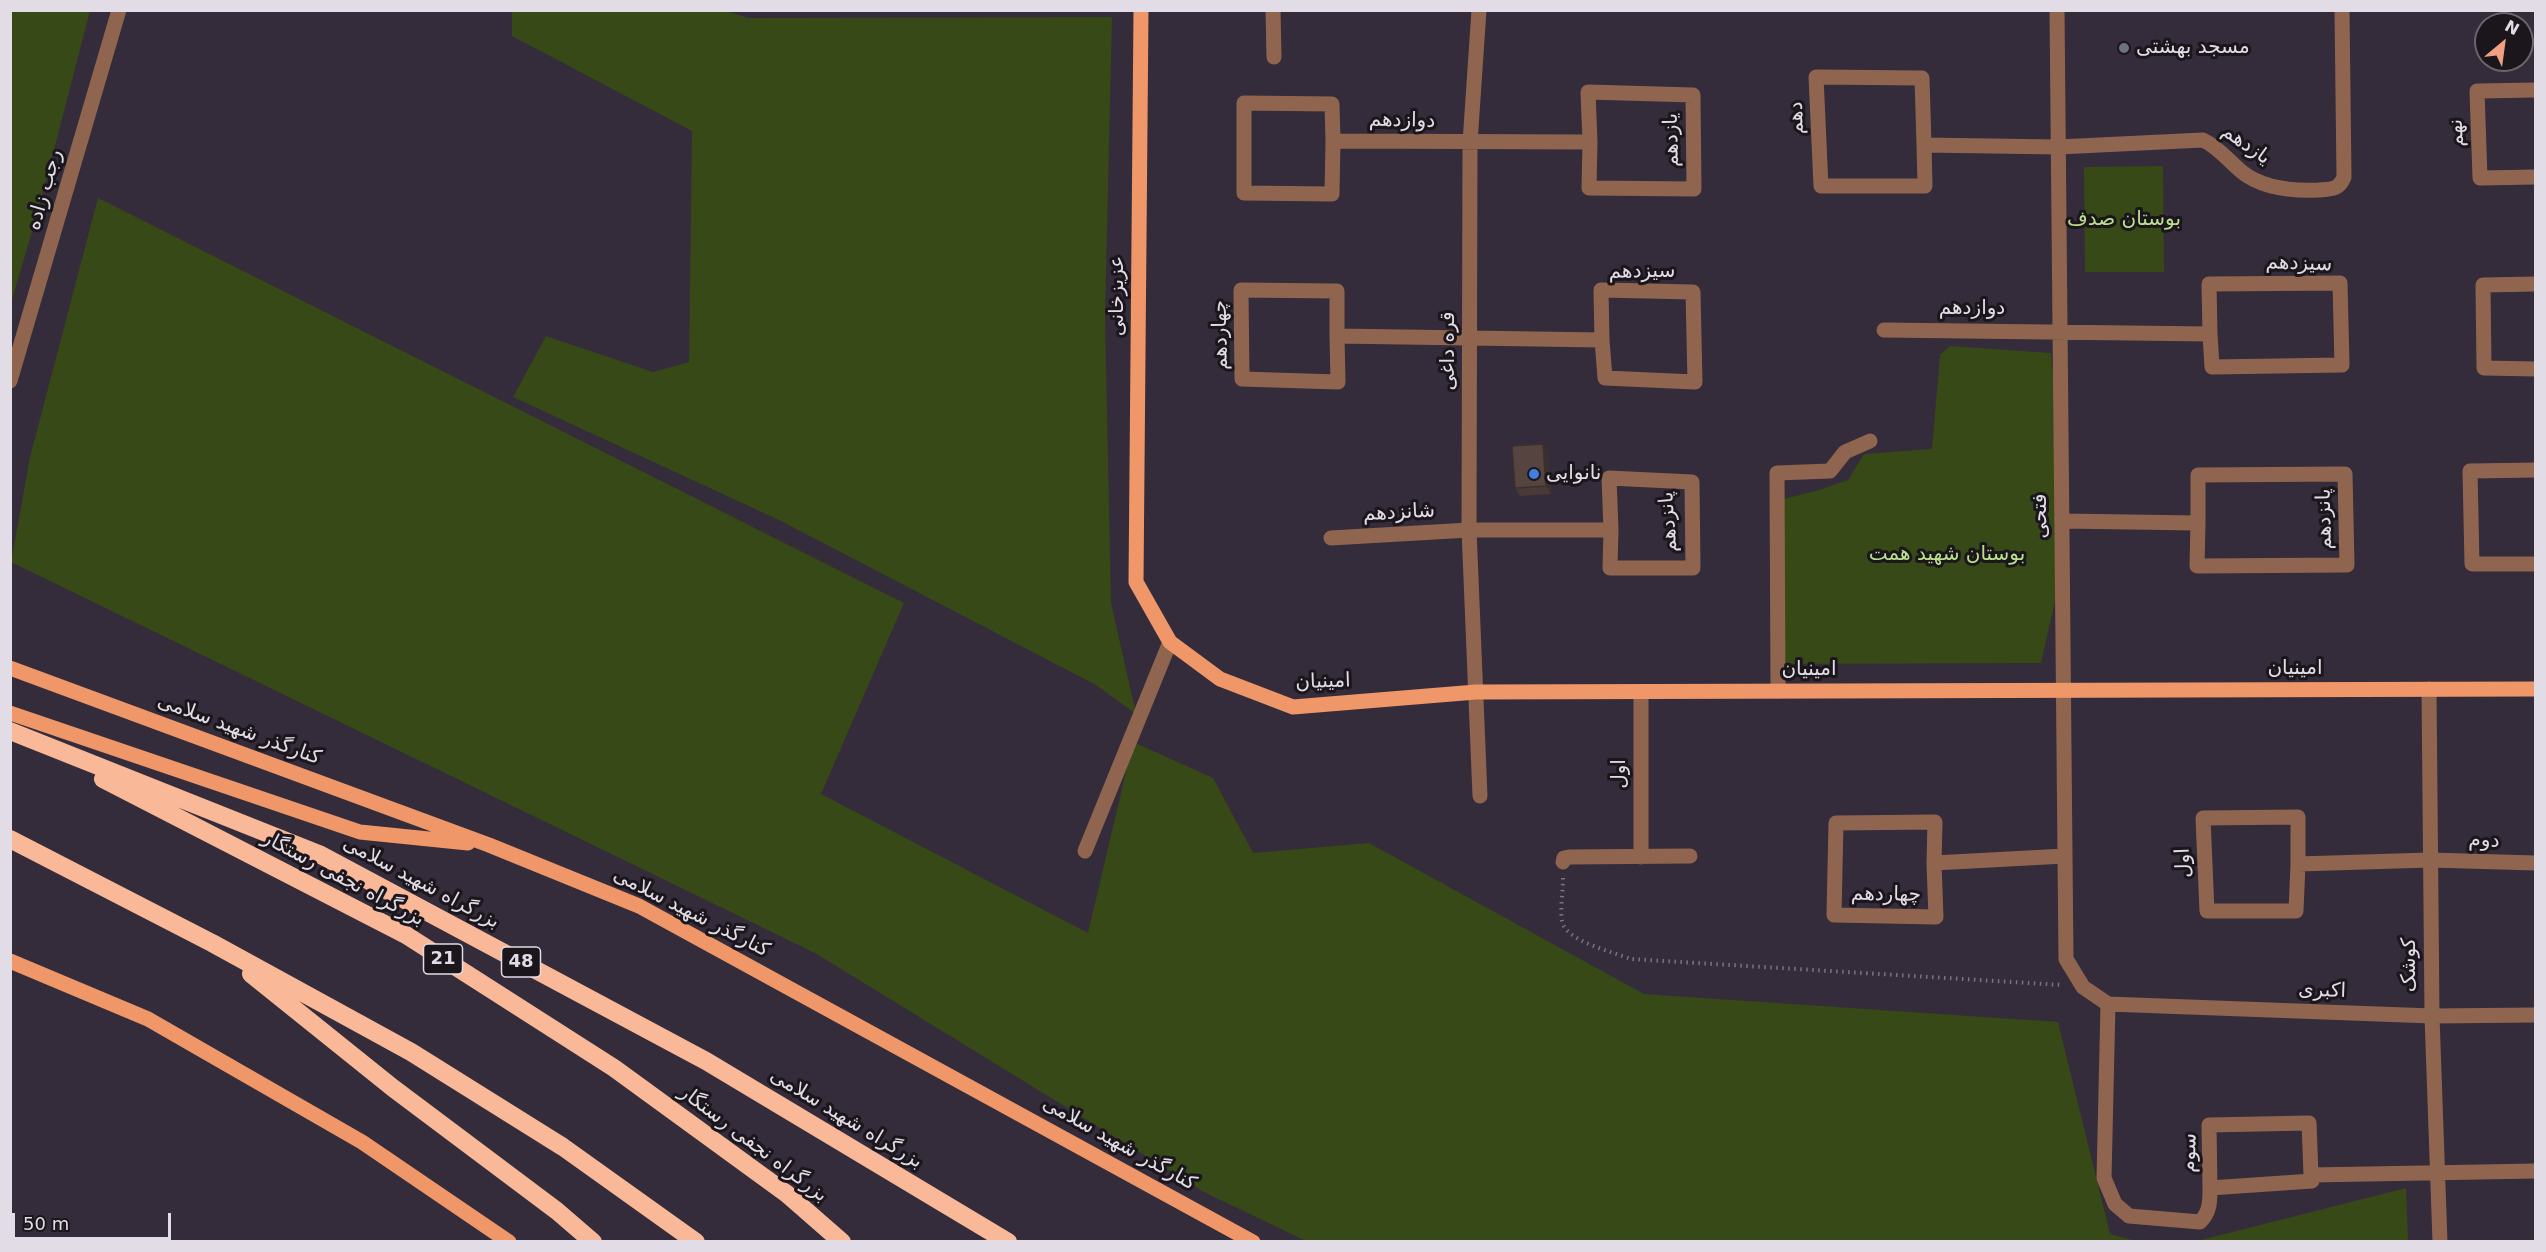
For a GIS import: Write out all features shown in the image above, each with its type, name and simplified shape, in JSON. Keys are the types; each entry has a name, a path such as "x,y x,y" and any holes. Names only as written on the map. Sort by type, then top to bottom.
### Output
{"highway":[{"name":"بزرگراه نجفی رستگار","path":"10,731 406,936 614,1068 787,1194 842,1242"},
{"name":"بزرگراه شهید سلامی","path":"10,731 318,854 705,1061 1008,1242"},
{"path":"10,839 212,943 411,1052 563,1147 696,1242"},
{"path":"212,943 393,1088 557,1211 593,1242"}],"main road":[{"name":"عزیزخانی","path":"1136,582 1141,10"},
{"name":"امینیان","path":"1136,582 1170,642 1220,679 1293,707 1476,692 2535,688"},
{"name":"کنارگذر شهید سلامی","path":"10,668 489,845 639,906 1253,1242"},
{"path":"10,713 360,831 489,845"},
{"path":"10,961 148,1019 362,1142 508,1242"}],"street":[{"name":"رجب زاده","path":"10,381 119,10"},
{"path":"1273,10 1274,57"},
{"name":"قره داغی","path":"1479,10 1470,143 1469,530 1480,796"},
{"name":"فتحی","path":"2057,10 2066,959 2084,987 2108,1004"},
{"name":"یازدهم","path":"2058,147 2202,140 2212,144 2245,174 2260,182 2300,190 2333,189 2340,185 2344,177 2342,10"},
{"name":"دهم","path":"1816,77 1922,78 1924,145 1925,186 1821,186 1816,77"},
{"name":"نهم","path":"2535,90 2476,91 2480,178 2535,177"},
{"name":"یازدهم","path":"1588,92 1693,95 1694,189 1589,188 1590,142 1588,92"},
{"path":"1244,103 1332,104 1333,141 1332,194 1244,193 1244,103"},
{"name":"دوازدهم","path":"1333,141 1470,143"},
{"path":"1470,143 1590,142"},
{"path":"1924,145 2058,147"},
{"name":"سیزدهم","path":"2340,283 2342,365 2212,367 2210,334 2209,284 2340,283"},
{"path":"2535,284 2483,285 2484,368 2535,369"},
{"name":"چهاردهم","path":"1241,290 1337,291 1337,336 1338,382 1242,379 1241,290"},
{"name":"سیزدهم","path":"1601,290 1693,292 1695,382 1605,378 1602,340 1601,290"},
{"name":"دوازدهم","path":"1884,330 2060,331"},
{"path":"2060,331 2210,334"},
{"path":"1337,336 1602,340"},
{"path":"1778,691 1777,473 1830,471 1845,452 1870,441"},
{"path":"2535,470 2470,471 2472,564 2535,564"},
{"name":"پانزدهم","path":"2345,474 2347,565 2197,566 2198,523 2198,475 2345,474"},
{"name":"پانزدهم","path":"1609,478 1692,482 1693,568 1610,568 1611,530 1609,478"},
{"path":"2062,521 2198,523"},
{"path":"1469,530 1611,530"},
{"name":"شانزدهم","path":"1331,538 1469,530"},
{"path":"1085,851 1170,642"},
{"name":"کوشک","path":"2429,689 2432,1016 2440,1242"},
{"name":"اول","path":"1641,692 1641,857"},
{"name":"اول","path":"2298,817 2298,864 2296,911 2207,910 2203,818 2298,817"},
{"name":"چهاردهم","path":"1935,822 1934,863 1936,917 1834,915 1836,823 1935,822"},
{"path":"1563,862 1564,858 1569,857 1690,856"},
{"name":"چهاردهم","path":"1934,863 2065,856"},
{"path":"2298,864 2430,860"},
{"name":"دوم","path":"2430,860 2535,863"},
{"path":"2108,1004 2104,1178 2115,1204 2129,1216 2200,1222 2207,1215 2210,1188"},
{"name":"اکبری","path":"2108,1004 2432,1016 2535,1015"},
{"name":"سوم","path":"2310,1123 2311,1175 2312,1181 2210,1188 2209,1125 2310,1123"},
{"name":"سوم","path":"2311,1175 2535,1171"}],"path":[{"path":"1563,862 1562,922 1565,929 1573,937 1631,958 2084,987"}],"green space":[{"path":"11,10 90,11 37,215 11,303"},
{"path":"512,10 724,10 748,18 1112,17 1105,317 1111,603 1136,714 1096,685 779,520 513,397 546,336 653,372 689,362 692,131 512,36"},
{"name":"بوستان صدف","path":"2163,166 2164,272 2085,272 2084,167"},
{"path":"98,198 904,603 821,794 1088,933 1133,742 1213,778 1253,853 1369,843 1644,994 2058,1022 2110,1234 2136,1241 1306,1241 1206,1193 815,953 11,562 30,457"},
{"name":"بوستان شهید همت","path":"1950,346 2051,353 2057,423 2055,601 2041,663 1785,664 1783,499 1848,480 1864,454 1932,449 1940,355"},
{"path":"2406,1188 2408,1241 2197,1241"}],"building":[{"name":"نانوایی","path":"1543,444 1546,486 1515,488 1512,446"}],"place":[{"name":"مسجد بهشتی","path":"2124,48"},
{"name":"نانوایی","path":"1534,474"}]}
